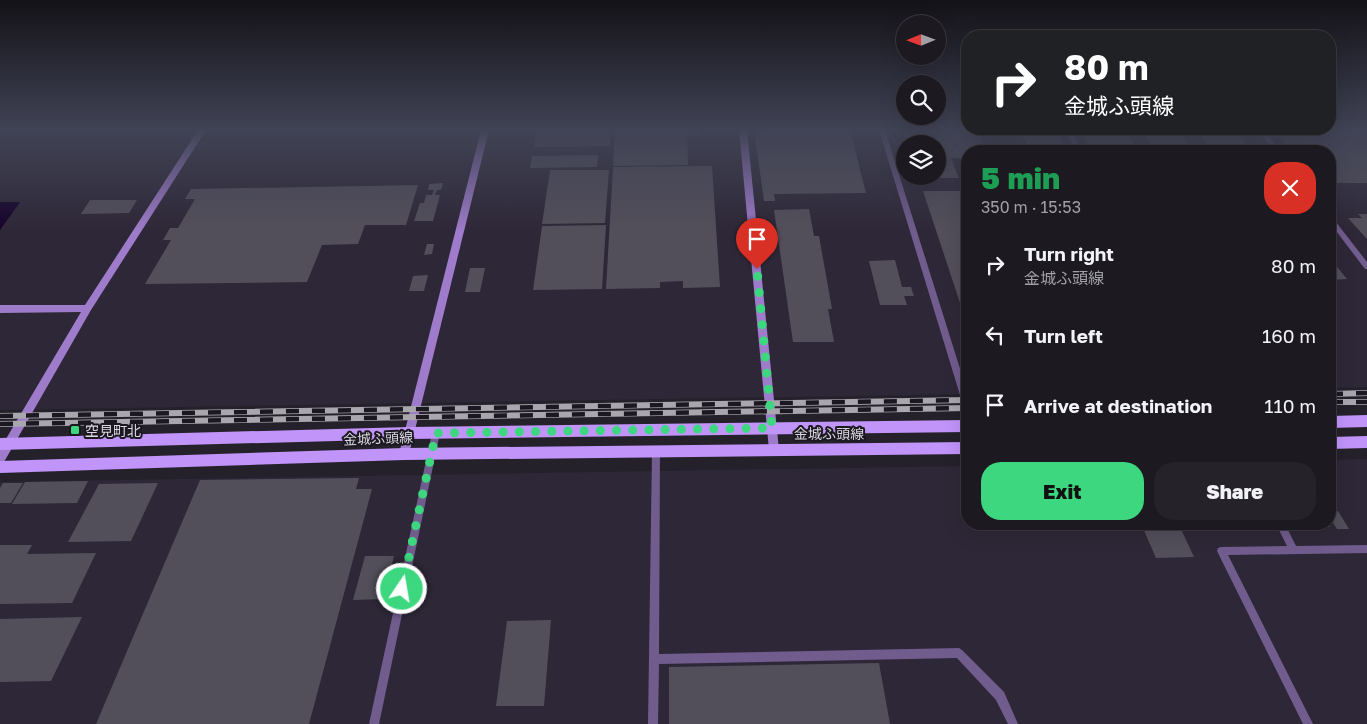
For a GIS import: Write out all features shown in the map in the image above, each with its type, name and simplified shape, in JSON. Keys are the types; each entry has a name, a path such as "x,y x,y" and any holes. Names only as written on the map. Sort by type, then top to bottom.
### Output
{"main road":[{"path":"1336,422 1367,421"},
{"name":"金城ふ頭線","path":"5,444 409,433 961,426"},
{"path":"1336,443 1367,442"},
{"name":"金城ふ頭線","path":"0,467 404,454 961,448"}],"street":[{"path":"0,459 5,444 88,308 180,164"},
{"path":"404,454 477,164"},
{"path":"746,164 774,450"},
{"path":"0,309 88,308"}],"lane":[{"path":"892,164 961,385"},
{"path":"1336,227 1367,267"},
{"path":"374,724 436,433"},
{"path":"653,724 656,452"},
{"path":"1283,530 1294,550"},
{"path":"1308,724 1221,550 1367,549"},
{"path":"654,659 959,653 1000,696 1013,724"}],"shaded area":[{"path":"0,164 896,164 896,185 946,185 946,164 961,164 961,394 0,410 0,230 20,203 0,202"},
{"path":"1336,164 1367,164 1367,387 1336,388"},
{"path":"0,202 20,202 0,230"},
{"path":"1367,459 1367,724 0,724 0,482 961,466 961,530 1336,530 1336,460"}],"building":[{"path":"531,164 597,164 597,167 530,168"},
{"path":"613,164 688,165 613,166"},
{"path":"759,164 859,164 866,193 774,194 775,201 764,201"},
{"path":"946,164 953,164 959,178 946,178"},
{"path":"1336,164 1367,164 1367,183 1336,183"},
{"path":"712,166 720,287 683,288 683,281 660,282 660,288 606,289 613,167"},
{"path":"550,170 609,170 605,223 542,224"},
{"path":"443,183 441,190 437,190 435,195 440,195 433,221 414,221 420,203 424,203 426,195 432,195 434,190 428,190 429,184"},
{"path":"418,185 406,225 365,225 358,244 322,245 307,282 145,284 171,240 163,240 170,228 178,228 195,199 185,199 191,189"},
{"path":"923,191 961,191 961,306"},
{"path":"90,200 137,200 129,213 81,214"},
{"path":"809,209 814,236 819,236 832,309 828,309 834,342 793,342 774,210"},
{"path":"1358,214 1367,214 1367,239 1348,218 1362,218"},
{"path":"606,225 602,289 533,290 542,226"},
{"path":"427,244 434,244 432,254 424,255"},
{"path":"895,260 902,287 911,287 914,296 904,296 907,305 880,305 869,261"},
{"path":"1336,266 1347,279 1336,280"},
{"path":"470,268 485,268 480,292 465,292"},
{"path":"428,275 424,291 409,291 413,276"},
{"path":"359,478 356,489 372,489 309,724 96,724 200,480"},
{"path":"88,481 77,503 12,504 25,482"},
{"path":"3,483 23,483 11,503 0,503 0,488"},
{"path":"158,483 131,541 68,542 99,484"},
{"path":"1336,511 1338,511 1349,529 1337,529"},
{"path":"1144,530 1181,530 1194,557 1156,558"},
{"path":"0,545 32,545 27,554 96,553 72,603 0,604"},
{"path":"365,556 394,556 384,599 353,600"},
{"path":"82,617 51,681 0,682 0,619"},
{"path":"551,620 544,706 496,706 507,621"},
{"path":"879,663 890,724 669,724 669,667"}],"railway":[{"path":"1336,394 1367,393"},
{"path":"0,416 961,400"},
{"path":"1336,402 1367,402"},
{"path":"0,424 961,408"}],"place":[{"name":"空見町北","path":"75,430"}],"route":[{"path":"402,589 436,433 772,428 757,269"}]}
